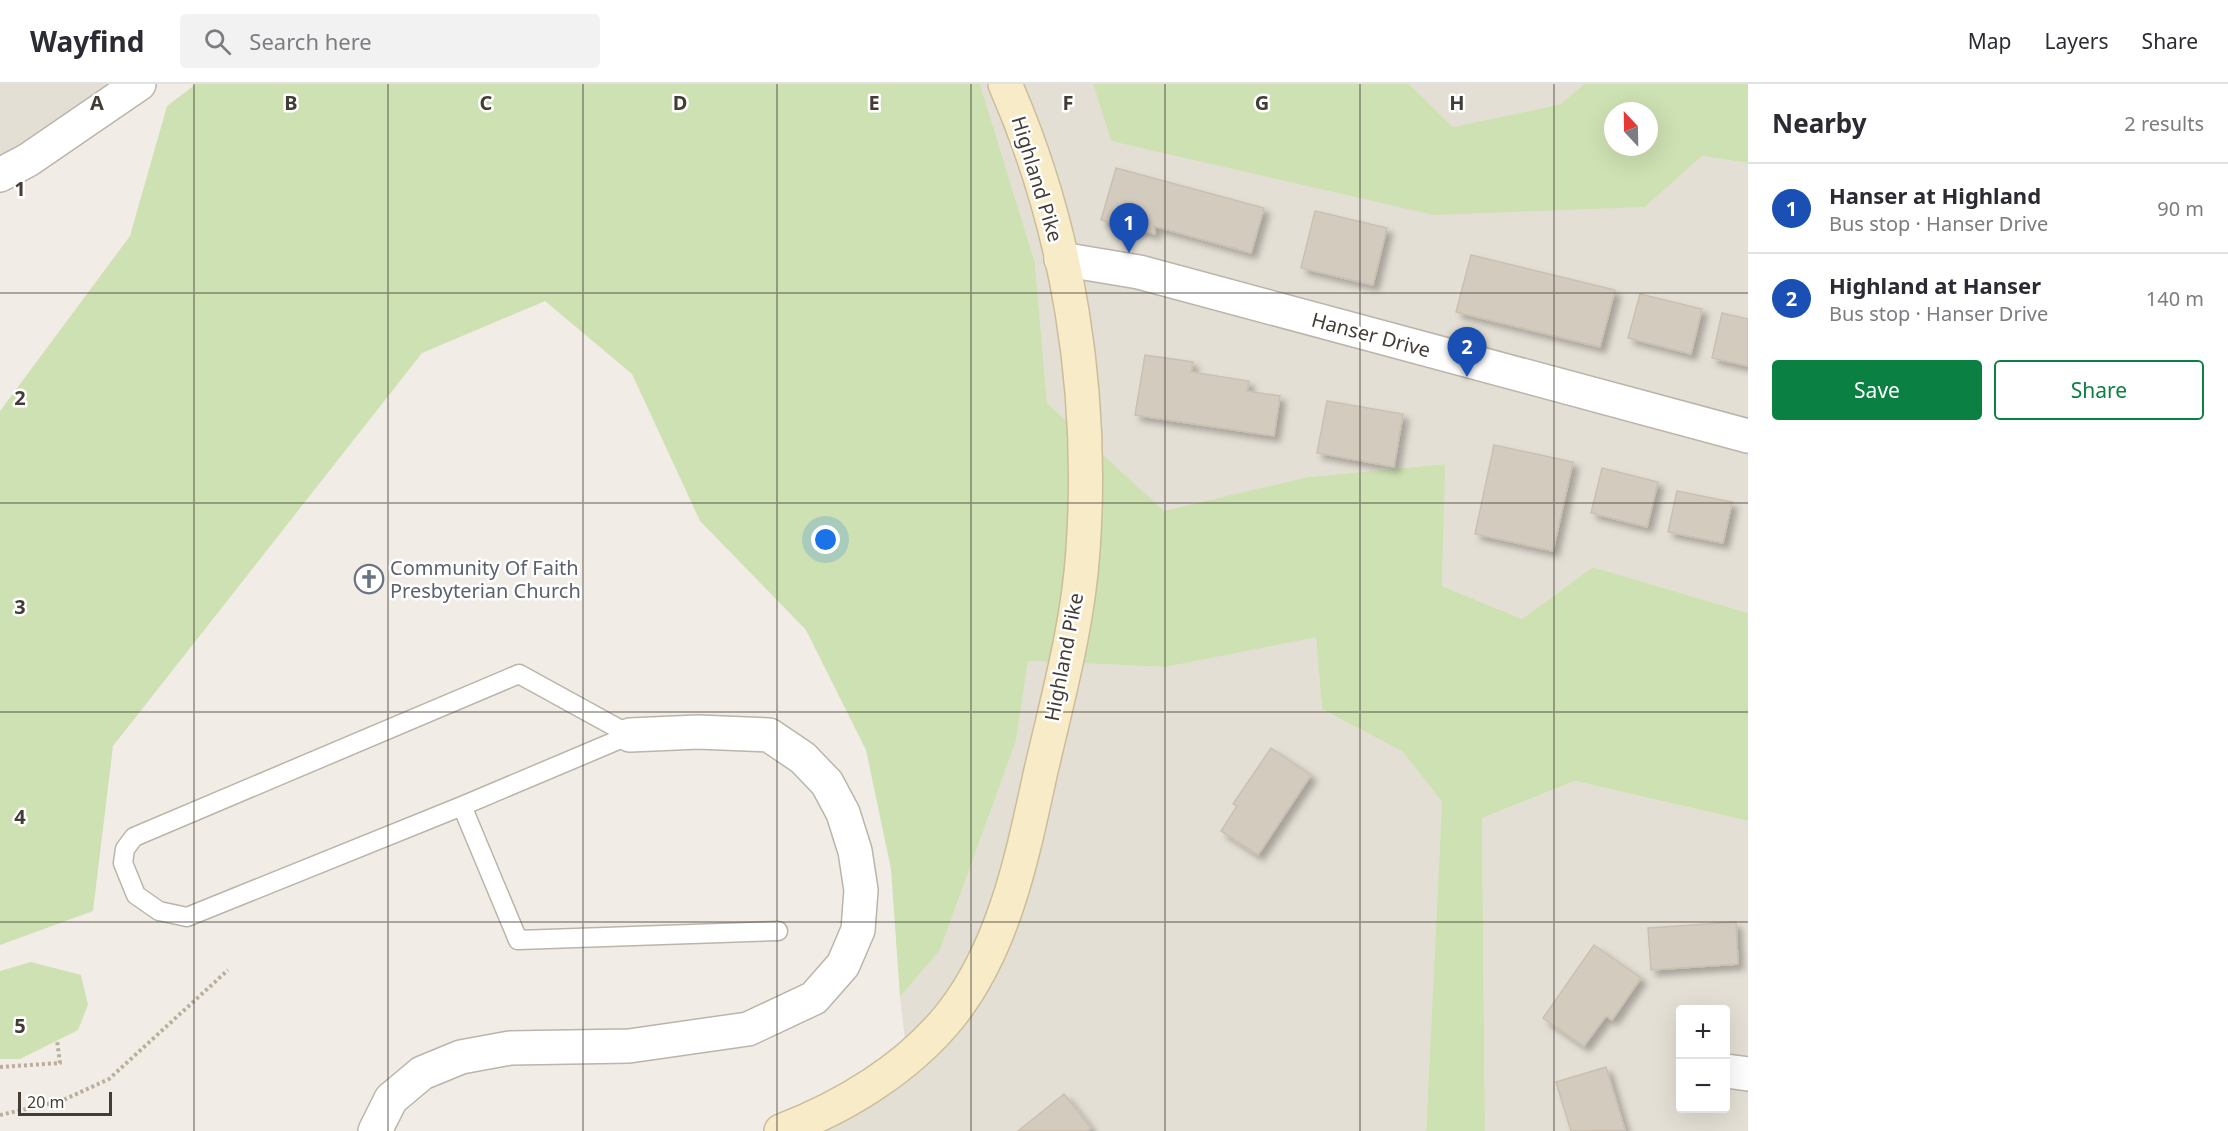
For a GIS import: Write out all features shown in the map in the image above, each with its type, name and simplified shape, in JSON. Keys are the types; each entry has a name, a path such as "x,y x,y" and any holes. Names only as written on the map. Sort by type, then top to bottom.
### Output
{"street":[{"path":"0,175 28,160 139,84"},
{"name":"Highland Pike","path":"781,1131 839,1105 907,1058 948,1018 966,993 1002,923 1024,846 1069,648 1083,551 1085,418 1074,309 1047,201 1005,84"},
{"name":"Hanser Drive","path":"1061,260 1139,272 1748,436"},
{"path":"375,1131 391,1099 422,1072 461,1057 510,1048 629,1046 748,1029 814,998 843,965 858,930 861,890 855,851 843,813 827,783 803,758 769,735 698,732 630,735"},
{"path":"1730,1072 1748,1074"}],"lane":[{"path":"519,674 630,735 462,806 187,917 159,911 136,895 123,863 125,849 134,837 519,674"},
{"path":"462,806 518,940 778,931"}],"path":[{"path":"0,1115 61,1101 109,1079 228,970"},
{"path":"0,1067 60,1063 57,1041"}],"shaded area":[{"path":"0,84 139,84 0,175"},
{"path":"980,84 1093,84 1111,141 1645,207 1702,156 1748,163 1748,613 1593,567 1522,619 1442,586 1444,464 1308,477 1164,512 1047,403 1035,263"},
{"path":"1409,84 1584,84 1562,104 1453,127"},
{"path":"1316,636 1322,709 1403,752 1442,802 1426,1131 781,1131 907,1058 900,997 940,950 1016,741 1028,661 1166,667"},
{"path":"1575,781 1748,821 1748,1131 1485,1131 1482,818"}],"green space":[{"path":"196,84 980,84 1035,263 1047,403 1164,511 1308,477 1445,464 1442,586 1522,619 1593,567 1748,613 1748,821 1575,781 1482,818 1485,1131 1426,1131 1442,802 1403,752 1322,709 1316,637 1166,667 1028,661 1016,741 940,950 900,997 891,869 866,750 806,630 700,521 632,374 545,301 422,353 113,746 93,911 0,945 0,411 130,236 167,106"},
{"path":"1093,84 1409,84 1453,127 1561,104 1584,84 1748,84 1748,163 1702,156 1645,207 1434,215 1111,141"},
{"path":"31,962 81,975 88,1005 78,1030 20,1059 0,1059 0,971"}],"building":[{"path":"1116,168 1264,208 1251,253 1154,226 1155,234 1101,220"},
{"path":"1315,211 1387,228 1373,285 1301,268"},
{"path":"1471,255 1615,290 1600,347 1456,312"},
{"path":"1640,294 1702,309 1691,354 1628,338"},
{"path":"1722,313 1748,319 1748,366 1712,358"},
{"path":"1145,355 1193,362 1191,372 1249,381 1247,391 1280,396 1274,436 1135,415"},
{"path":"1327,401 1403,414 1394,467 1317,453"},
{"path":"1494,445 1573,462 1553,551 1475,534"},
{"path":"1602,468 1658,482 1647,527 1591,513"},
{"path":"1677,491 1732,502 1723,543 1668,532"},
{"path":"1271,748 1311,775 1258,855 1221,831 1237,806 1233,804"},
{"path":"1736,922 1738,964 1651,970 1648,928"},
{"path":"1594,945 1641,978 1612,1020 1606,1016 1584,1046 1543,1018"},
{"path":"1606,1067 1625,1130 1571,1131 1556,1082"},
{"path":"1064,1094 1091,1128 1087,1131 1018,1131"}],"place":[{"name":"Hanser at Highland","path":"1129,253"},
{"name":"Highland at Hanser","path":"1467,377"},
{"name":"Community Of Faith Presbyterian Church","path":"369,579"}]}
